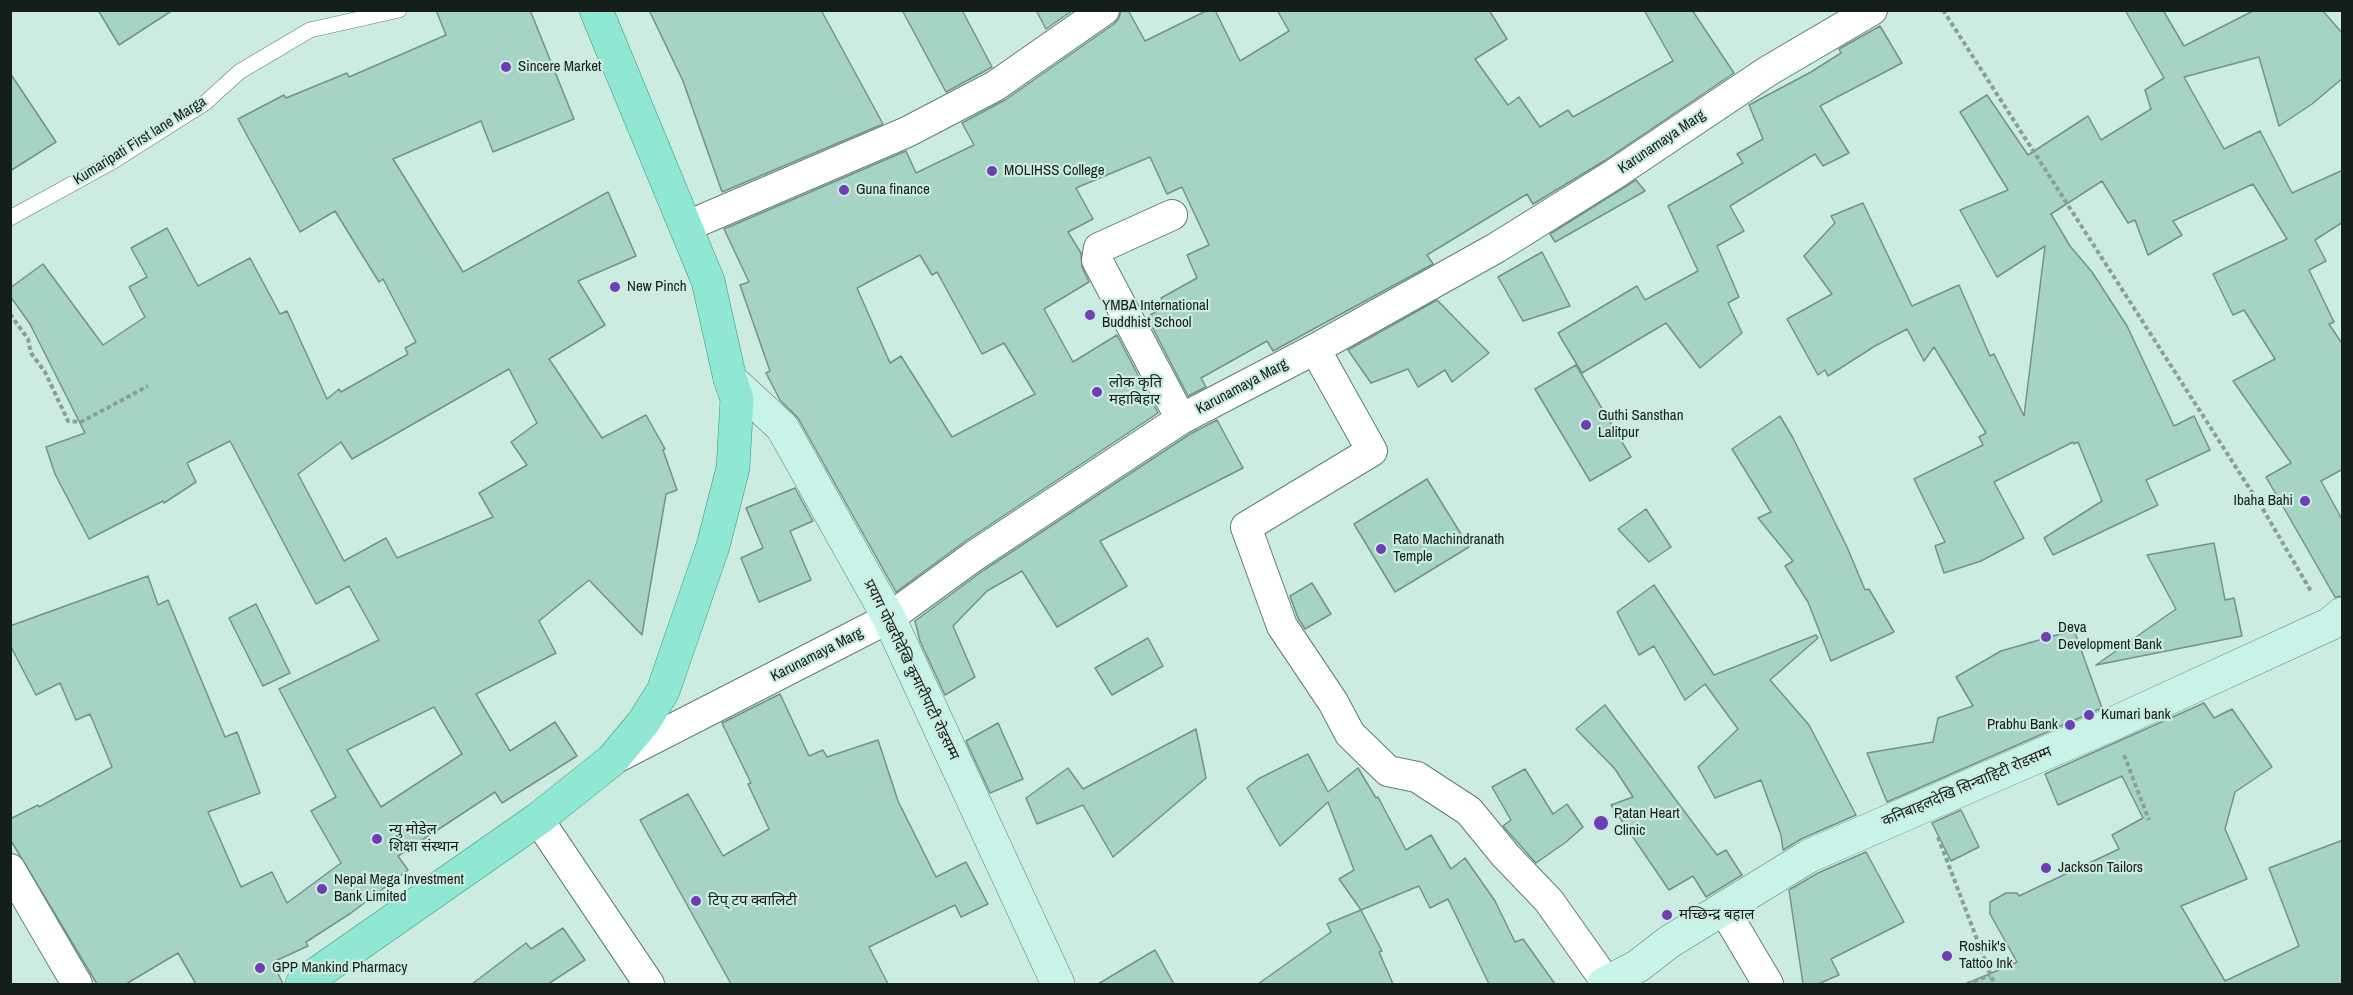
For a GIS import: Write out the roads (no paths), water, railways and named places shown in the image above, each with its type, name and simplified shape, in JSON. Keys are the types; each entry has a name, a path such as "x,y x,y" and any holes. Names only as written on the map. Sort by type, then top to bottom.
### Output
{"main road":[{"path":"302,984 538,819 612,760 643,723 663,691 713,546 733,468 737,399 730,379 708,281 596,10"}],"street":[{"path":"685,227 907,132 995,86 1104,10"},
{"name":"Karunamaya Marg","path":"612,760 889,618 974,556 1181,419 1315,350 1505,242 1613,175 1768,71 1872,10"},
{"path":"1172,215 1099,248 1097,260 1181,419"},
{"path":"1315,350 1372,451 1246,527 1282,626 1334,702 1350,734 1388,771 1417,777 1468,811 1549,902 1606,984"},
{"name":"प्रयाग पोखरीदेखि कुमारीपाटी रोडसम्म","path":"730,379 782,427 889,618 1058,984"},
{"name":"कनिबाहलदेखि सिन्चाहिटी रोडसम्म","path":"1606,984 1638,966 1669,942 1809,856 2112,724 2336,619"},
{"path":"538,819 649,984"},
{"path":"10,869 77,984"},
{"path":"1723,908 1768,984"}],"lane":[{"name":"Kumaripati First lane Marga","path":"10,218 112,162 205,103 239,72 310,30 399,10"}],"place":[{"name":"Sincere Market","path":"506,67"},
{"name":"MOLIHSS College","path":"992,171"},
{"name":"Guna finance","path":"844,190"},
{"name":"New Pinch","path":"615,287"},
{"name":"YMBA International Buddhist School","path":"1090,315"},
{"name":"लोक कृति महाबिहार","path":"1097,392"},
{"name":"Guthi Sansthan Lalitpur","path":"1586,425"},
{"name":"Ibaha Bahi","path":"2305,501"},
{"name":"Rato Machindranath Temple","path":"1381,549"},
{"name":"Deva Development Bank","path":"2046,637"},
{"name":"Kumari bank","path":"2089,715"},
{"name":"Prabhu Bank","path":"2070,725"},
{"name":"Patan Heart Clinic","path":"1601,823"},
{"name":"न्यु मोडेल शिक्षा संस्थान","path":"377,839"},
{"name":"Jackson Tailors","path":"2046,868"},
{"name":"Nepal Mega Investment Bank Limited","path":"322,889"},
{"name":"टिप् टप क्वालिटी","path":"696,901"},
{"name":"मच्छिन्द्र बहाल","path":"1667,915"},
{"name":"Roshik's Tattoo Ink","path":"1947,956"},
{"name":"GPP Mankind Pharmacy","path":"260,968"}]}
